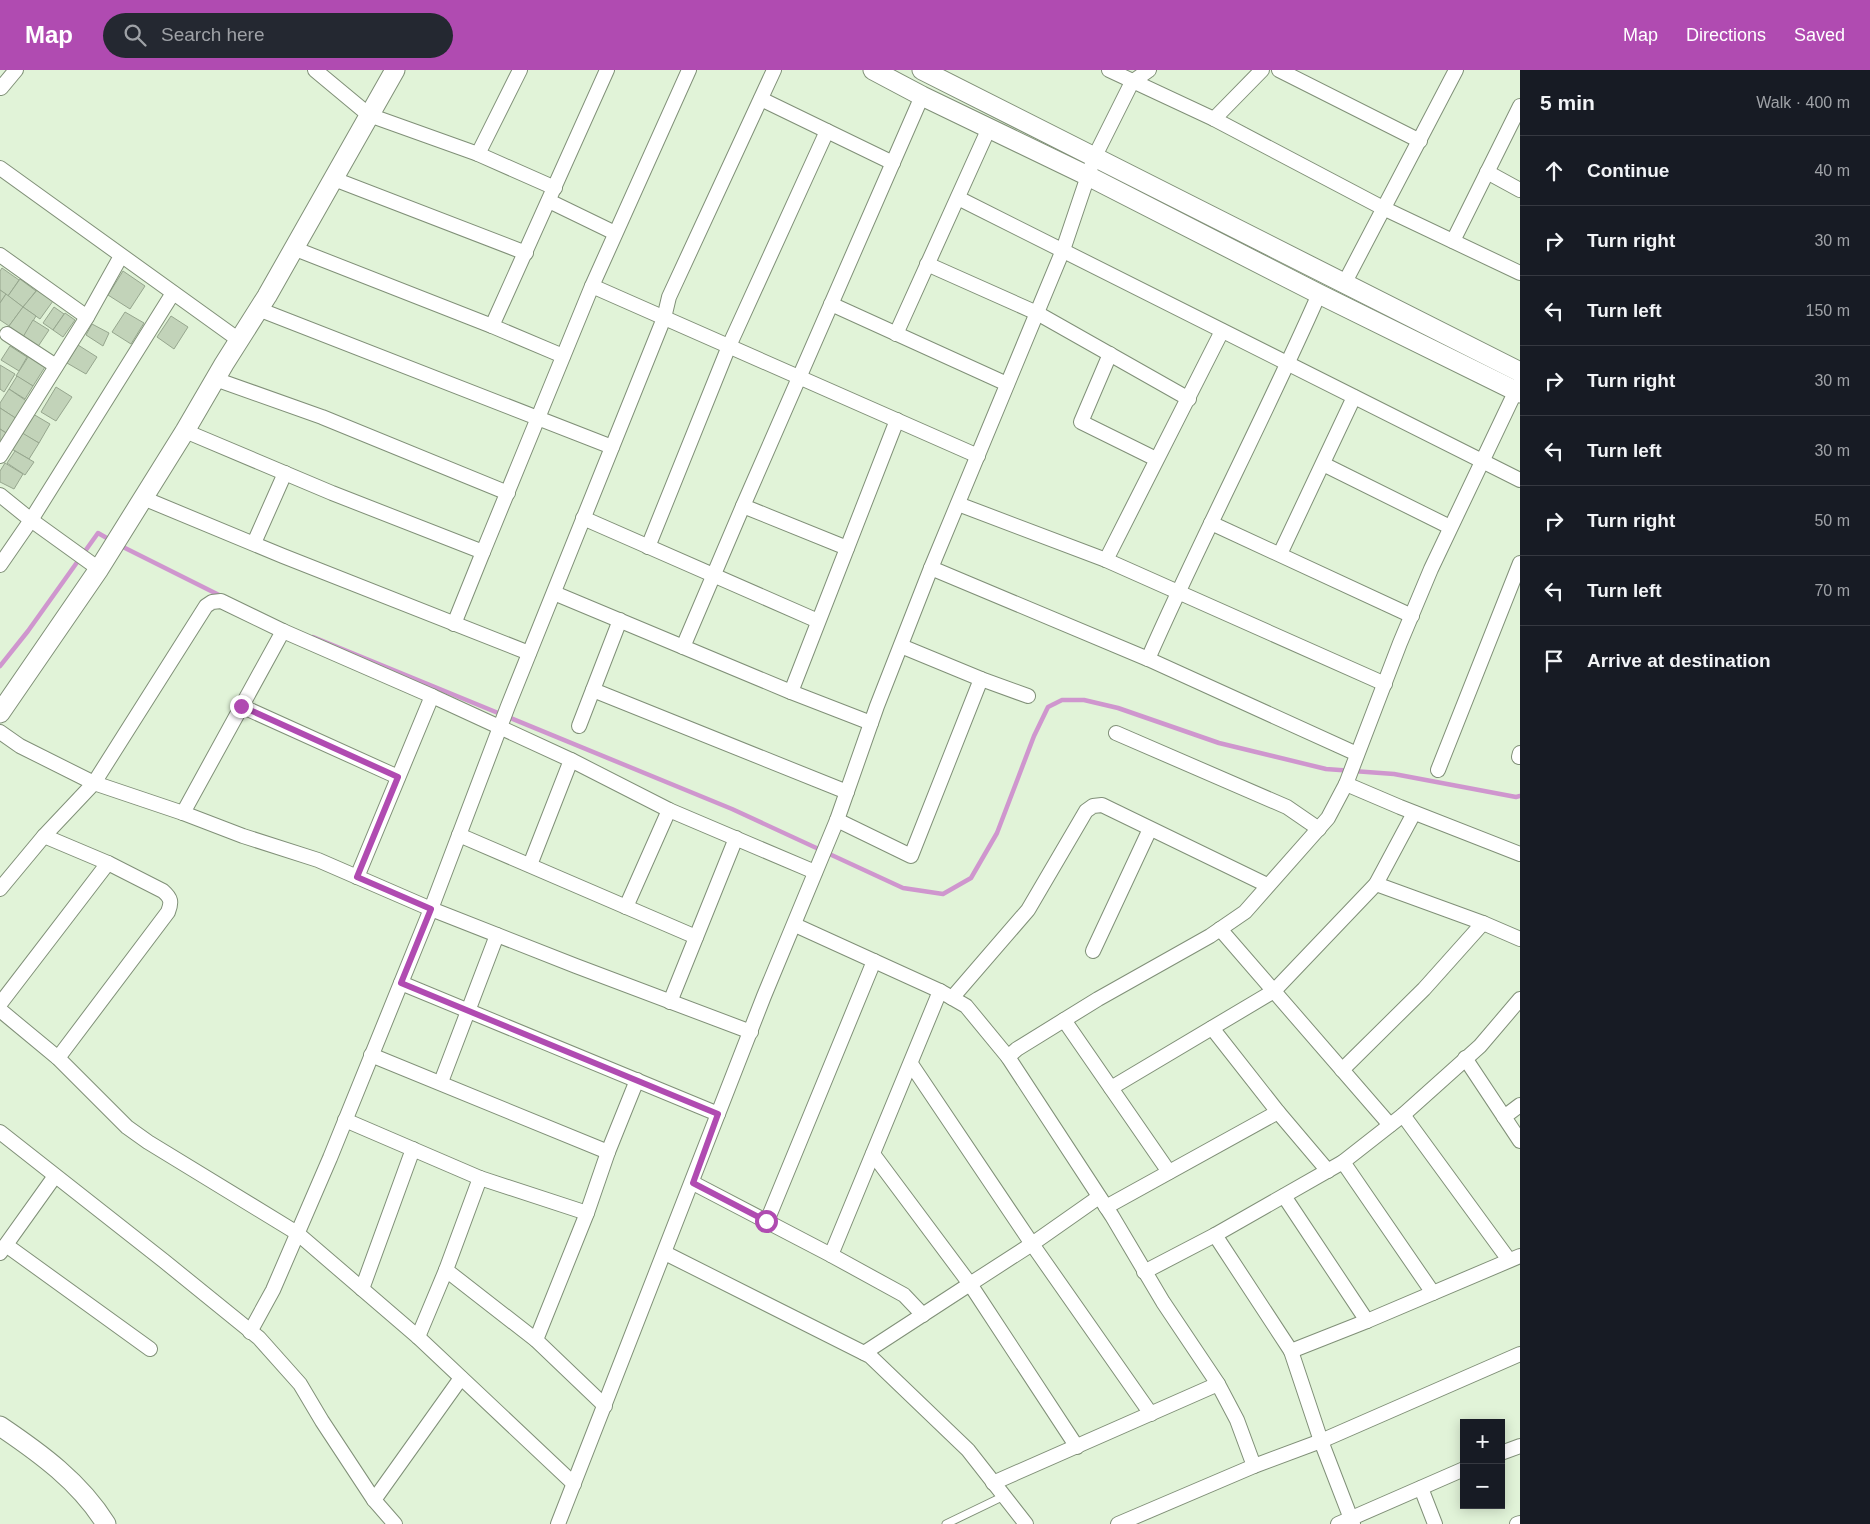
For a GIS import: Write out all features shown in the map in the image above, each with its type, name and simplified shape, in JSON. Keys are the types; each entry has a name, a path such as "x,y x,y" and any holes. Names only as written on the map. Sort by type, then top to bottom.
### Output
{"street":[{"path":"0,88 16,70"},
{"path":"315,70 369,116 478,154 555,188"},
{"path":"0,713 93,565 115,542 185,431 334,179 395,70"},
{"path":"478,154 520,70"},
{"path":"492,326 607,70"},
{"path":"454,624 592,286 689,70"},
{"path":"250,1332 273,1290 346,1120 431,909 507,708 664,318 668,297 774,70"},
{"path":"873,70 922,96 1088,176 1319,294 1518,388 1450,527 1412,616 1348,780 1328,818 1245,912 1220,929 1064,1020 1008,1056"},
{"path":"922,70 1520,372"},
{"path":"1109,70 1214,119 1383,208 1520,273"},
{"path":"558,1524 693,1183 718,1114 837,820 871,723 931,568 1063,250 1094,158 1132,82 1150,70"},
{"path":"1214,119 1262,70"},
{"path":"1278,70 1420,141"},
{"path":"1344,284 1456,70"},
{"path":"683,647 922,96"},
{"path":"761,100 893,163"},
{"path":"1453,241 1520,106"},
{"path":"896,334 989,128"},
{"path":"648,547 730,346 827,131"},
{"path":"0,168 239,340"},
{"path":"1487,172 1520,190"},
{"path":"334,179 526,253"},
{"path":"958,198 1520,480"},
{"path":"549,202 615,233"},
{"path":"293,248 563,356"},
{"path":"0,255 87,317"},
{"path":"0,456 87,317 121,256"},
{"path":"928,264 1036,313 1189,398"},
{"path":"592,286 978,456"},
{"path":"0,565 31,520 173,293"},
{"path":"1148,659 1178,592 1288,364 1319,294"},
{"path":"831,304 1007,384"},
{"path":"258,309 612,447"},
{"path":"1106,560 1222,331"},
{"path":"2,336 56,366"},
{"path":"1110,354 1081,422 1156,459"},
{"path":"215,379 322,417 508,493"},
{"path":"1280,554 1354,398"},
{"path":"791,692 897,420"},
{"path":"185,431 483,552"},
{"path":"1323,464 1450,527"},
{"path":"254,543 285,473"},
{"path":"0,495 93,565"},
{"path":"143,498 529,653"},
{"path":"958,504 1106,560 1385,684"},
{"path":"743,506 847,548"},
{"path":"583,518 818,621"},
{"path":"1211,523 1412,616"},
{"path":"1438,770 1519,566"},
{"path":"931,568 1148,659 1356,758"},
{"path":"554,593 791,692 871,723"},
{"path":"0,889 44,836 94,783 206,606 212,602 221,601 283,631 501,724 669,810 815,872"},
{"path":"579,726 620,620"},
{"path":"183,813 283,631"},
{"path":"901,646 980,679 1028,696"},
{"path":"837,820 911,856 980,679"},
{"path":"593,690 847,792"},
{"path":"357,877 432,696"},
{"path":"241,706 398,777"},
{"path":"0,732 20,746 94,783 183,813 243,836 318,860 431,909 751,1032"},
{"path":"1116,733 1287,808 1319,829"},
{"path":"530,866 571,760"},
{"path":"1348,780 1414,813 1520,854"},
{"path":"952,998 1028,910 1086,811 1094,806 1102,805 1267,885"},
{"path":"626,907 669,810"},
{"path":"1111,1088 1274,991 1376,884 1414,813"},
{"path":"1093,951 1150,829"},
{"path":"459,835 696,936"},
{"path":"44,836 108,863 162,890 169,896 171,904 168,912 58,1058"},
{"path":"670,1002 736,838"},
{"path":"0,1004 108,863"},
{"path":"1376,884 1483,923 1520,940"},
{"path":"1342,1070 1424,989 1483,923"},
{"path":"795,924 966,1006 1008,1056 1103,1202 1144,1272 1218,1384 1237,1420 1254,1466"},
{"path":"1220,929 1390,1125"},
{"path":"441,1082 498,935"},
{"path":"766,1221 874,961"},
{"path":"401,983 718,1114"},
{"path":"831,1255 940,992"},
{"path":"1144,1272 1215,1235 1343,1162 1403,1115 1480,1046 1520,999"},
{"path":"0,1010 58,1058 127,1127 148,1142 297,1233 418,1337 574,1484"},
{"path":"1064,1020 1169,1172"},
{"path":"1212,1028 1278,1112 1328,1171"},
{"path":"371,1055 441,1082 608,1152"},
{"path":"1466,1058 1520,1141"},
{"path":"910,1064 1032,1244 1151,1414"},
{"path":"536,1340 587,1214 608,1152 637,1080"},
{"path":"1504,1117 1520,1104"},
{"path":"864,1353 1032,1244 1103,1202 1169,1172 1278,1112"},
{"path":"1291,1351 1367,1322 1515,1258 1403,1115"},
{"path":"346,1120 480,1178 587,1214"},
{"path":"0,1132 164,1261 258,1338 300,1384 374,1500 395,1524"},
{"path":"362,1289 413,1149"},
{"path":"873,1154 970,1284 1077,1447"},
{"path":"1343,1162 1433,1293"},
{"path":"55,1176 3,1249 150,1349"},
{"path":"418,1337 446,1270 480,1178"},
{"path":"693,1183 904,1295 923,1314"},
{"path":"1284,1196 1367,1322"},
{"path":"1215,1235 1291,1351 1321,1441 1352,1521"},
{"path":"665,1253 870,1356 968,1450 1026,1524"},
{"path":"446,1270 536,1340 605,1406"},
{"path":"1124,1523 1254,1466 1321,1441 1520,1354"},
{"path":"374,1500 461,1378"},
{"path":"993,1483 1218,1384"},
{"path":"0,1426 46,1458 66,1476 98,1512 106,1524"},
{"path":"1505,1452 1520,1446"},
{"path":"1338,1524 1352,1521 1460,1472"},
{"path":"1421,1488 1436,1524"}],"lane":[{"path":"946,1524 1004,1496"}],"building":[{"path":"2,268 19,280 8,296 0,290 0,271"},
{"path":"123,271 145,286 130,309 108,295"},
{"path":"20,279 36,291 23,307 8,296"},
{"path":"38,289 53,301 40,319 23,307"},
{"path":"0,290 6,294 0,303"},
{"path":"6,294 23,307 9,326 0,320 0,303"},
{"path":"23,307 36,316 23,338 9,326"},
{"path":"54,307 64,314 53,330 43,323"},
{"path":"125,312 144,323 131,344 112,332"},
{"path":"65,313 75,320 63,337 53,330"},
{"path":"171,316 188,327 174,349 157,337"},
{"path":"33,320 49,330 35,351 20,342"},
{"path":"92,324 109,333 103,346 86,335"},
{"path":"78,345 97,357 86,374 67,363"},
{"path":"10,346 27,357 19,371 1,360"},
{"path":"30,354 45,367 33,386 16,376"},
{"path":"0,365 15,374 4,392 0,389"},
{"path":"17,376 33,386 25,399 9,389"},
{"path":"56,387 72,397 56,421 41,412"},
{"path":"9,389 28,402 17,419 0,408 0,403"},
{"path":"0,408 17,419 8,434 0,429"},
{"path":"33,414 50,424 39,443 21,433"},
{"path":"0,429 6,433 0,443"},
{"path":"19,431 39,443 29,459 10,448"},
{"path":"15,451 34,462 25,475 7,463"},
{"path":"5,463 23,474 14,489 0,482 0,471"}],"waterway":[{"path":"0,666 28,631 98,533 112,541"},
{"path":"119,545 221,596"},
{"path":"313,637 732,809 903,888 943,894 971,878 997,833 1034,736 1048,707 1062,700 1084,700 1118,708 1219,743 1326,769 1394,774 1516,797 1520,796"}],"route":[{"path":"241,706 398,777 357,877 431,909 401,983 718,1114 693,1183 766,1221"}]}
